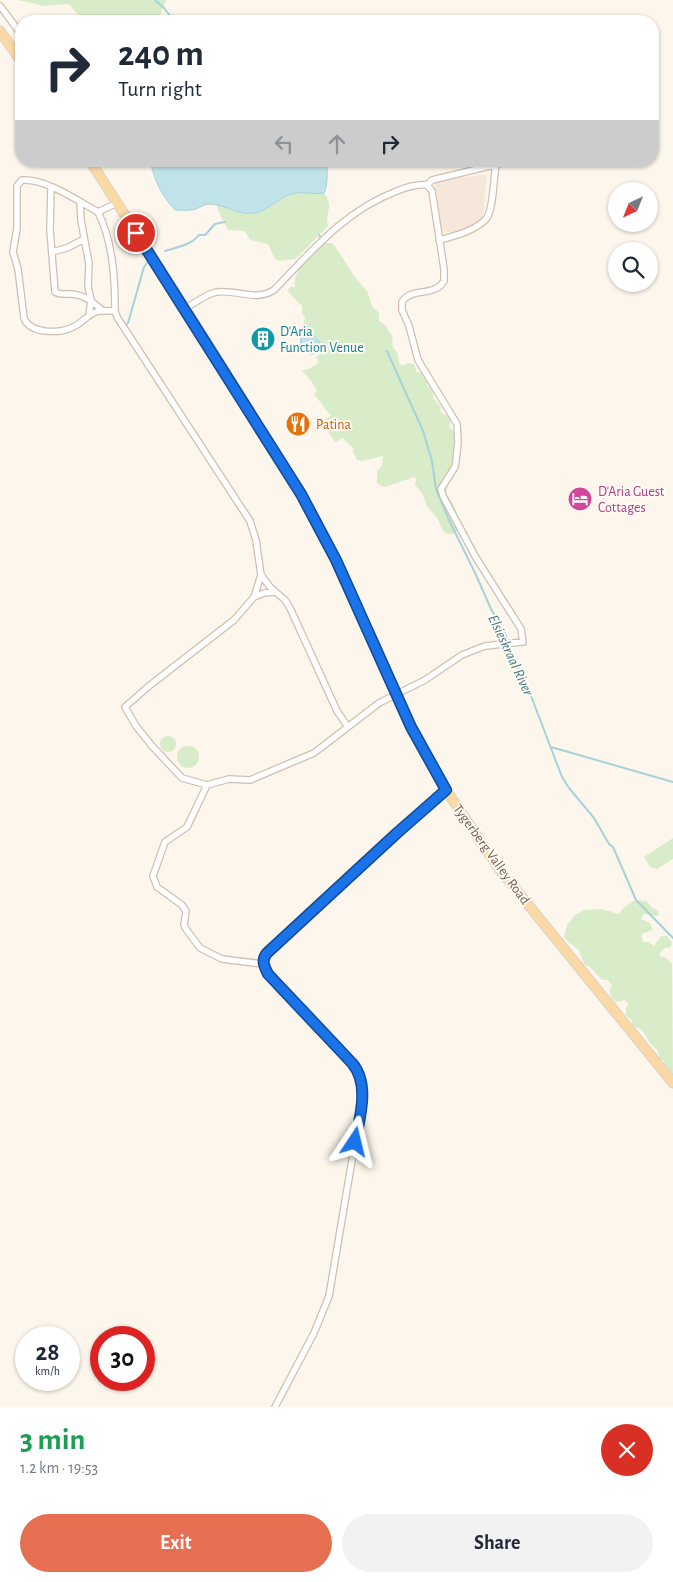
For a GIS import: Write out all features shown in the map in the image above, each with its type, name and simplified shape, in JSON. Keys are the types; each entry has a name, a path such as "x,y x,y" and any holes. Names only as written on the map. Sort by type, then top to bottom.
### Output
{"main road":[{"path":"0,31 15,52"},
{"name":"Tygerberg Valley Road","path":"94,167 185,309 310,511 336,560 411,727 446,790 500,870 673,1083"}],"street":[{"path":"0,6 15,26"},
{"path":"185,309 206,296 217,292 250,296 268,294 330,233 346,220 382,197 414,185 427,185 432,180 487,167"},
{"path":"439,240 465,232 485,220 490,206 496,167"},
{"path":"115,311 93,313 75,327 58,331 32,328 25,321 14,252 17,228 17,186 19,182 25,179 38,182 98,212 105,227 109,246 113,273 115,311 120,322 250,522 256,540 261,575 254,597 234,620 149,686 125,708 140,731 179,775 185,779 207,785 229,779 250,780 314,753 379,704 425,680 462,655 485,646 523,642 521,629 475,556 441,492 455,467 458,442 457,424 418,360 410,326 402,310 402,302 407,296 419,292 431,292 442,284 445,276 432,191 427,185"},
{"path":"51,188 52,252 56,293 80,295 91,300 102,311"},
{"path":"80,202 89,264 88,286 91,300 89,316"},
{"path":"98,212 117,203"},
{"path":"52,252 67,248 84,239"},
{"path":"261,575 275,592 285,600 290,608 337,711 348,727"},
{"path":"254,597 275,592"},
{"path":"207,785 187,827 165,842 154,873 154,880 157,887 185,908 184,925 200,948 222,959 263,964"},
{"path":"275,1407 314,1333 329,1296 362,1101 361,1082 355,1067 268,974 263,964 264,956 446,790"}],"shaded area":[{"path":"487,174 483,218 465,230 441,233 437,192 435,191 434,183"}],"green space":[{"path":"18,0 166,0 160,15 78,15 69,4 44,6"},
{"path":"299,192 324,193 329,206 328,226 296,259 279,261 275,259 268,244 250,240 245,231 228,230 217,205 244,213 252,213 266,209"},
{"path":"325,243 332,243 354,276 367,291 372,306 379,313 379,321 385,325 392,336 393,347 398,354 399,363 403,366 407,363 414,364 417,372 424,374 429,382 427,386 433,392 433,398 441,407 440,410 444,415 449,416 451,421 449,426 456,435 452,465 454,471 453,478 448,484 446,494 454,506 458,521 458,530 453,534 443,531 437,518 427,506 422,493 415,485 416,479 414,477 385,487 379,485 377,482 377,471 382,465 383,456 362,461 357,460 353,452 354,449 343,438 335,442 322,422 331,416 314,394 317,391 312,383 301,371 317,364 319,362 316,358 317,356 324,351 318,339 303,327 305,317 302,314 302,306 287,291 291,286 295,288 296,275 304,263"},
{"path":"168,736 174,738 176,744 174,750 168,752 162,750 160,744 162,738"},
{"path":"188,746 196,749 199,757 196,765 188,768 180,765 177,757 180,749"},
{"path":"673,838 673,859 657,869 650,867 644,857"},
{"path":"635,900 646,901 659,911 658,916 643,914 641,919 650,923 653,930 641,934 643,942 649,942 654,946 661,936 667,936 672,943 671,947 665,948 659,954 672,964 673,1076 664,1065 664,1061 659,1058 658,1051 649,1042 645,1034 633,1026 632,1021 626,1015 628,1004 625,1000 617,1002 613,1000 609,991 612,986 608,980 602,980 590,967 584,964 579,950 564,937 567,925 575,915 585,910 602,909 619,914 622,909"}],"water":[{"path":"152,167 328,167 324,193 293,194 255,213 243,213 209,204 193,210 175,210 166,199"},
{"path":"305,330 311,332 320,342 319,350 313,354 310,354 301,345 300,335"}],"waterway":[{"name":"Elsieskraal River","path":"155,0 169,15"},
{"path":"165,251 188,243 199,235 205,235 215,224 225,222"},
{"name":"Elsieskraal River","path":"319,235 325,243"},
{"path":"125,325 128,323 144,267 147,263"},
{"name":"Elsieskraal River","path":"387,351 423,431 432,461 436,489 491,609 506,636 507,642"},
{"name":"Elsieskraal River","path":"508,646 528,688 562,777 594,818 609,844 613,847 636,900 673,938"},
{"path":"551,747 673,782"}],"place":[{"name":"D'Aria Function Venue","path":"263,339"},
{"name":"Patina","path":"298,424"},
{"name":"D'Aria Guest Cottages","path":"580,499"}],"route":[{"path":"136,233 301,494 336,560 411,727 446,790 267,953 263,959 263,964 268,974 352,1063 359,1073 362,1101 355,1142"}]}
